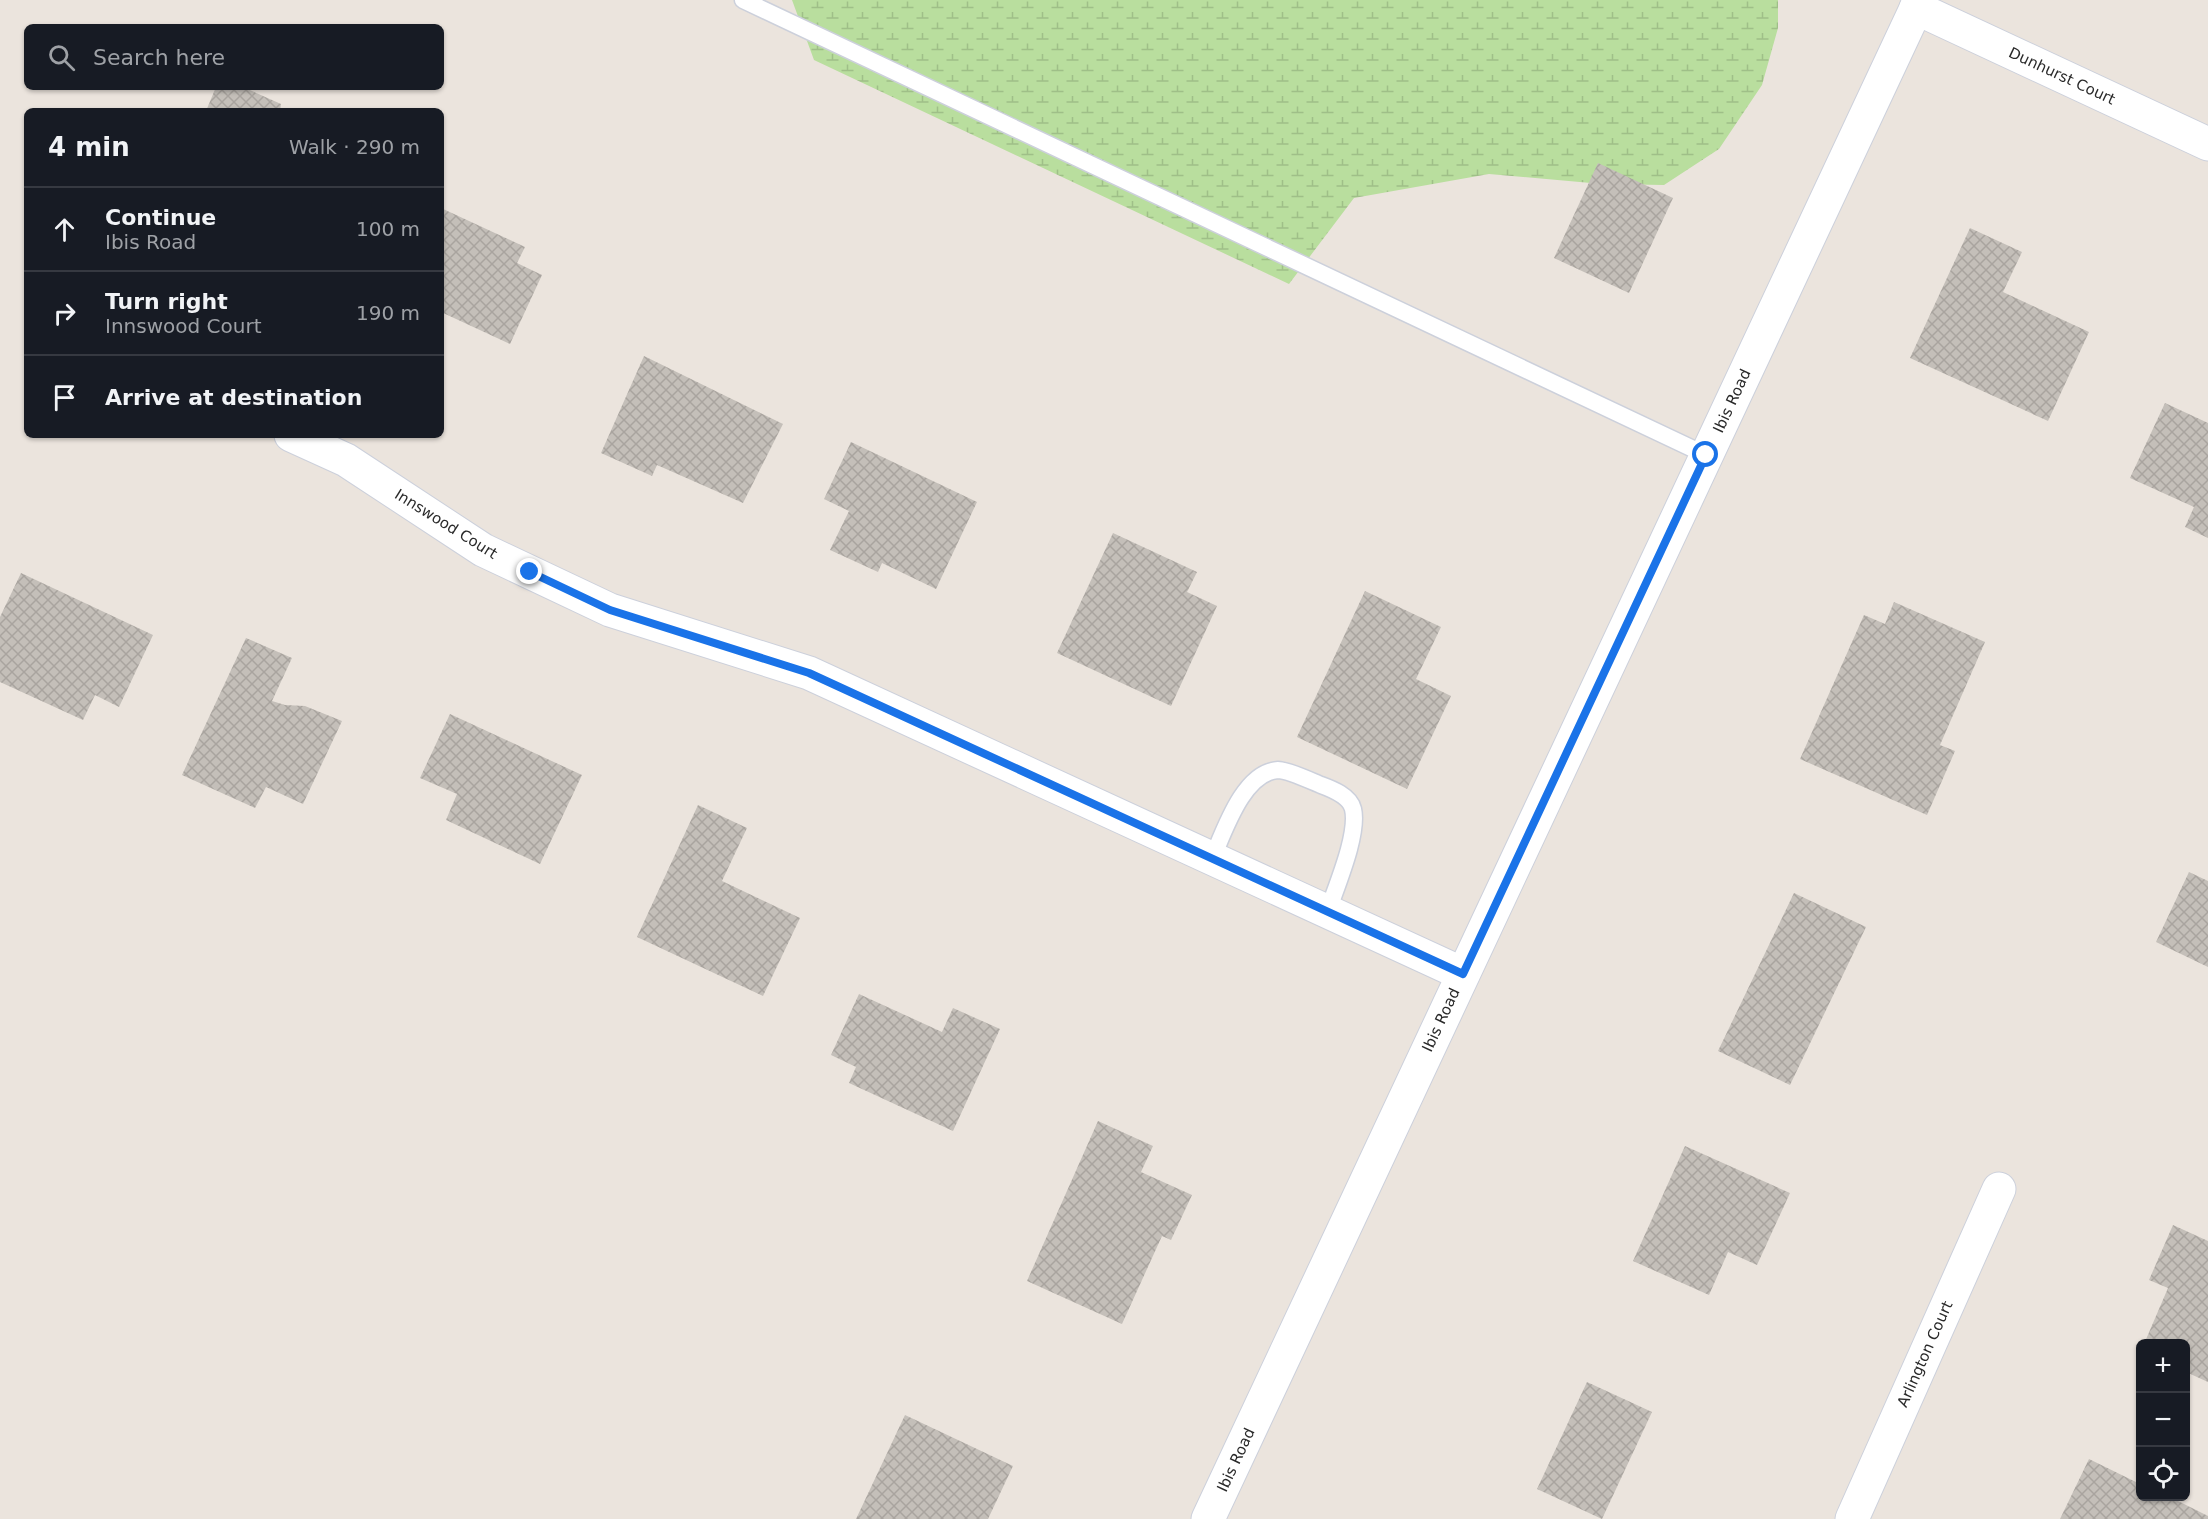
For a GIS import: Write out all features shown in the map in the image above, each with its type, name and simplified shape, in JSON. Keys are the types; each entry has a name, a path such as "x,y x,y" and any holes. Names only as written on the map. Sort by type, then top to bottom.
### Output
{"street":[{"name":"Ibis Road","path":"1208,1519 1918,4"},
{"name":"Dunhurst Court","path":"1918,4 2208,144"},
{"name":"Innswood Court","path":"298,438 346,460 483,550 610,610 809,673 1463,974"},
{"name":"Arlington Court","path":"1852,1519 1999,1189"}],"lane":[{"path":"743,0 1706,455"},
{"path":"1212,858 1233,812 1253,782 1263,774 1279,770 1328,788 1345,797 1353,808 1346,858 1328,911"}],"green space":[{"path":"792,0 1778,0 1778,28 1762,85 1719,149 1664,185 1602,184 1489,174 1354,198 1289,284 814,60"}],"building":[{"path":"215,90 250,90 281,104 280,108 207,108"},
{"path":"1598,163 1673,198 1629,293 1554,258"},
{"path":"444,209 525,247 517,263 542,275 510,344 444,313"},
{"path":"1970,228 2022,252 2003,292 2089,332 2048,421 1910,358"},
{"path":"644,356 783,424 743,503 657,465 652,476 601,453"},
{"path":"2165,403 2208,423 2208,538 2185,527 2194,507 2130,478"},
{"path":"851,442 977,502 936,589 882,563 878,572 830,550 849,511 824,499"},
{"path":"1113,533 1197,572 1187,592 1217,606 1171,706 1057,653"},
{"path":"21,573 153,635 119,707 95,695 83,720 0,682 0,617"},
{"path":"1365,591 1441,627 1416,679 1451,696 1407,789 1297,737"},
{"path":"1894,602 1985,642 1940,745 1955,751 1927,815 1800,759 1864,615 1885,624"},
{"path":"246,638 292,658 272,701 285,705 305,706 342,721 303,804 266,787 255,808 182,775"},
{"path":"450,714 582,775 540,864 446,820 457,794 420,778"},
{"path":"698,805 747,828 722,881 800,918 763,996 637,937"},
{"path":"2189,872 2208,881 2208,967 2156,942"},
{"path":"1794,893 1866,927 1790,1085 1718,1051"},
{"path":"859,994 942,1032 953,1008 1000,1029 953,1131 849,1083 856,1067 831,1055"},
{"path":"1098,1121 1153,1146 1141,1172 1192,1195 1171,1240 1162,1236 1122,1324 1027,1281"},
{"path":"1685,1146 1790,1193 1757,1265 1728,1252 1709,1295 1633,1261"},
{"path":"2173,1225 2208,1241 2208,1382 2190,1374 2190,1339 2146,1339 2168,1288 2149,1280"},
{"path":"1587,1382 1652,1412 1602,1519 1537,1489"},
{"path":"905,1415 1013,1466 988,1519 856,1519"},
{"path":"2089,1459 2136,1482 2136,1501 2178,1501 2208,1516 2208,1519 2060,1519"}],"route":[{"path":"530,572 610,610 809,673 1463,974 1706,455"}]}
